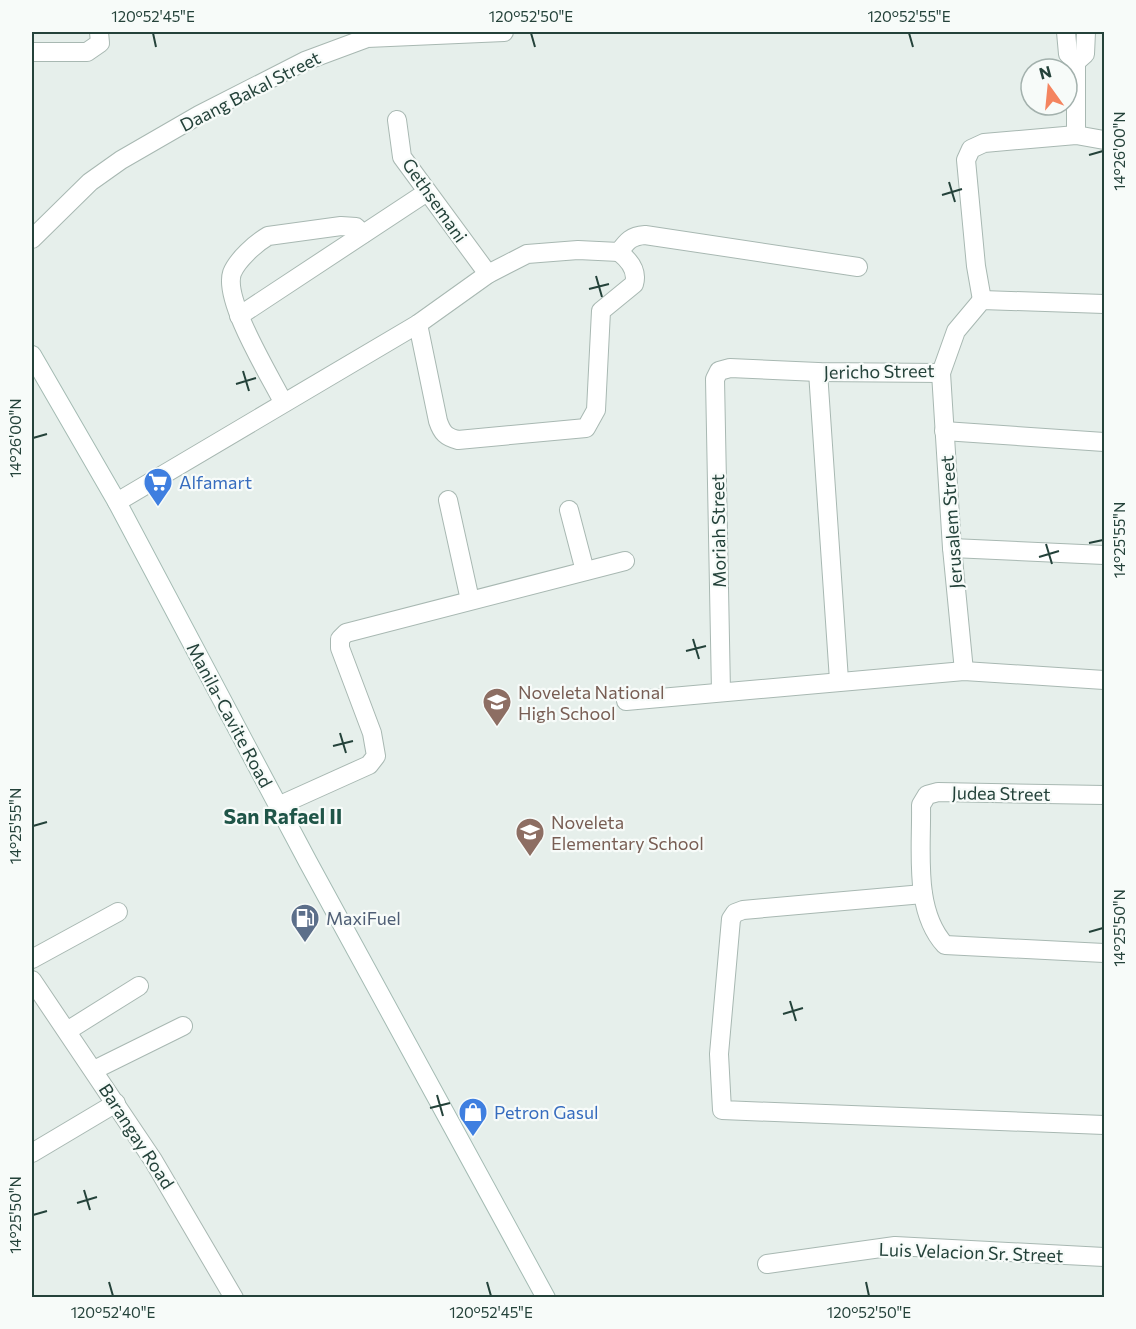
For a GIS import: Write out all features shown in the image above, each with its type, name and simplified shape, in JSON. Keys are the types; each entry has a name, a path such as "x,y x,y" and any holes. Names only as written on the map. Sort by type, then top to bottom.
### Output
{"street":[{"path":"32,52 87,52 100,43 99,32"},
{"name":"Daang Bakal Street","path":"32,239 90,182 121,160 199,115 305,61 367,38 504,32"},
{"path":"1066,32 1068,54 1071,57"},
{"path":"1079,59 1085,54 1086,32"},
{"path":"1076,117 1076,135"},
{"name":"Gethsemani","path":"397,120 402,158 488,274"},
{"path":"1104,140 1076,135 984,143 971,149 966,160 976,266 982,300 1104,304"},
{"path":"238,316 427,192"},
{"path":"283,402 238,316 231,284 233,271 258,241 267,236 341,226 356,227 363,234"},
{"path":"619,252 628,240 635,236 645,235 858,267"},
{"path":"117,502 418,324 488,274 527,254 578,250 619,252 635,273 634,285 601,311 596,410 586,428 458,440 448,438 441,430 438,421 418,324"},
{"name":"Jericho Street","path":"719,371 730,368 818,372 941,373 956,331 982,300"},
{"name":"Manila-Cavite Road","path":"32,355 117,502 278,806 546,1298"},
{"name":"Moriah Street","path":"719,371 715,379 721,692"},
{"path":"818,372 839,680"},
{"name":"Jerusalem Street","path":"941,373 952,548 964,671"},
{"path":"944,431 1104,442"},
{"path":"448,500 470,600"},
{"path":"569,510 585,571"},
{"path":"952,548 1104,555"},
{"path":"278,806 369,765 376,756 376,746 340,648 340,639 346,633 625,561"},
{"path":"626,701 839,680 964,671 1104,681"},
{"name":"Judea Street","path":"1104,795 938,792 927,795 921,805 923,894 935,934 945,945 1104,953"},
{"path":"923,894 743,910 735,913 731,919 719,1054 722,1110 1104,1125"},
{"path":"32,959 118,912"},
{"name":"Barangay Road","path":"32,980 116,1103 193,1226 234,1298"},
{"path":"67,1031 139,986"},
{"path":"94,1070 183,1026"},
{"path":"32,1154 116,1103"},
{"name":"Luis Velacion Sr. Street","path":"767,1264 895,1246 1104,1257"}],"place":[{"name":"Alfamart","path":"158,508"},
{"name":"Noveleta National High School","path":"497,728"},
{"name":"Noveleta Elementary School","path":"530,858"},
{"name":"MaxiFuel","path":"305,944"},
{"name":"Petron Gasul","path":"473,1138"}],"district":[{"name":"San Rafael II","path":"283,815"}]}
